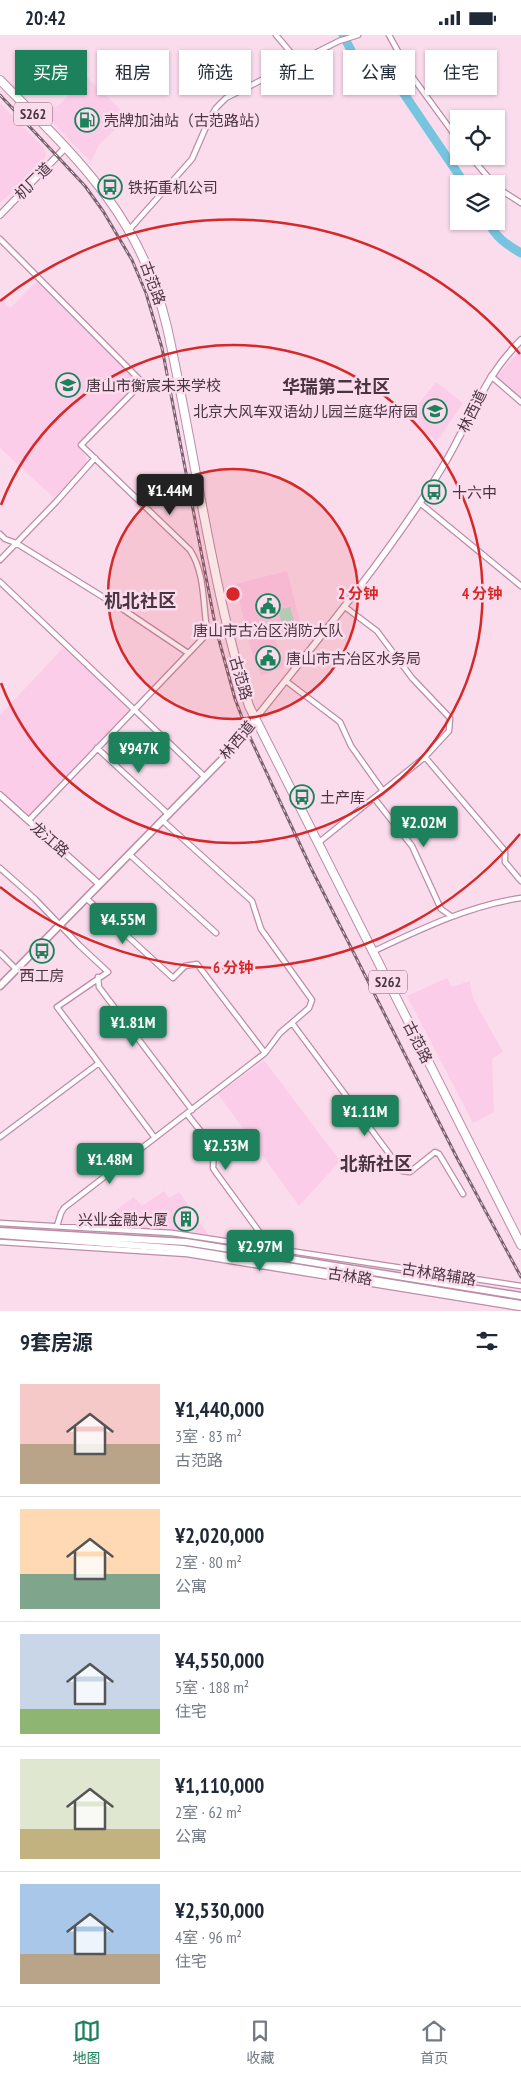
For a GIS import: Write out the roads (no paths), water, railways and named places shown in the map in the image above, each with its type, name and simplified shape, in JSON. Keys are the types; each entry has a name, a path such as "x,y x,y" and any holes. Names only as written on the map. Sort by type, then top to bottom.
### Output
{"main road":[{"name":"古范路","path":"0,80 66,147 104,191 143,254 161,301 232,646 249,706 521,1245"},
{"name":"林西道","path":"0,986 248,733 255,719"},
{"name":"古林路","path":"0,1231 186,1242 521,1296"},
{"name":"古林路","path":"0,1235 191,1251 521,1304"}],"street":[{"path":"276,35 289,50"},
{"path":"389,35 410,75 450,129"},
{"path":"321,50 341,40 356,36"},
{"path":"129,230 192,159 216,108 226,98 261,80"},
{"name":"机厂道","path":"0,215 66,147"},
{"path":"478,165 486,175"},
{"path":"505,193 521,203"},
{"path":"0,239 140,380 139,386 81,445 165,525 194,557 201,581 207,631 206,635 29,820"},
{"name":"林西道","path":"255,719 372,573 420,503 457,440 491,376 505,356 521,340"},
{"path":"491,376 521,402"},
{"path":"0,560 95,458"},
{"path":"420,503 521,586"},
{"path":"0,534 5,539 16,543 124,610 188,653"},
{"path":"0,582 205,777"},
{"path":"318,843 425,757 449,731 450,718 412,679 376,631 345,607"},
{"path":"286,681 340,722 351,746 383,791"},
{"path":"98,748 168,815"},
{"path":"425,757 505,851 505,862 521,881"},
{"name":"龙江路","path":"0,795 99,884"},
{"path":"374,798 412,846 441,909 451,916"},
{"path":"57,1226 60,1213 64,1208 265,1053 276,1038 309,1008 312,1000 261,929 254,906 162,820"},
{"path":"129,854 216,933"},
{"path":"0,868 108,972 98,977 58,1007 155,1138"},
{"path":"86,898 173,979 185,966 197,964 265,1053"},
{"path":"372,952 451,916 506,900 521,898"},
{"path":"439,921 441,909"},
{"path":"0,953 16,969"},
{"path":"98,977 99,987 192,1110"},
{"path":"292,1023 402,1171 410,1172 435,1152 439,1154 463,1194"},
{"path":"0,1129 2,1135 99,1063"},
{"path":"187,1114 214,1148 213,1168 263,1237"},
{"name":"古林路辅路","path":"0,1223 172,1233 521,1286"},
{"path":"0,1242 178,1253 521,1308"}],"waterway":[{"path":"343,35 353,54 396,82 459,175"},
{"path":"493,230 502,240 521,253"}],"railway":[{"path":"0,95 85,186 103,211 132,260 146,293 162,348 216,629 235,699 248,733 311,868 457,1158 521,1277"}],"place":[{"name":"壳牌加油站（古范路站）","path":"87,120"},
{"name":"铁拓重机公司","path":"110,187"},
{"name":"唐山市衡宸未来学校","path":"68,385"},
{"name":"北京大风车双语幼儿园兰庭华府园","path":"435,411"},
{"name":"十六中","path":"434,492"},
{"name":"唐山市古冶区消防大队","path":"268,606"},
{"name":"唐山市古冶区水务局","path":"268,658"},
{"name":"土产库","path":"302,797"},
{"name":"西工房","path":"42,951"},
{"name":"兴业金融大厦","path":"186,1219"}],"district":[{"name":"华瑞第二社区","path":"336,386"},
{"name":"机北社区","path":"140,600"},
{"name":"北新社区","path":"376,1163"}]}
